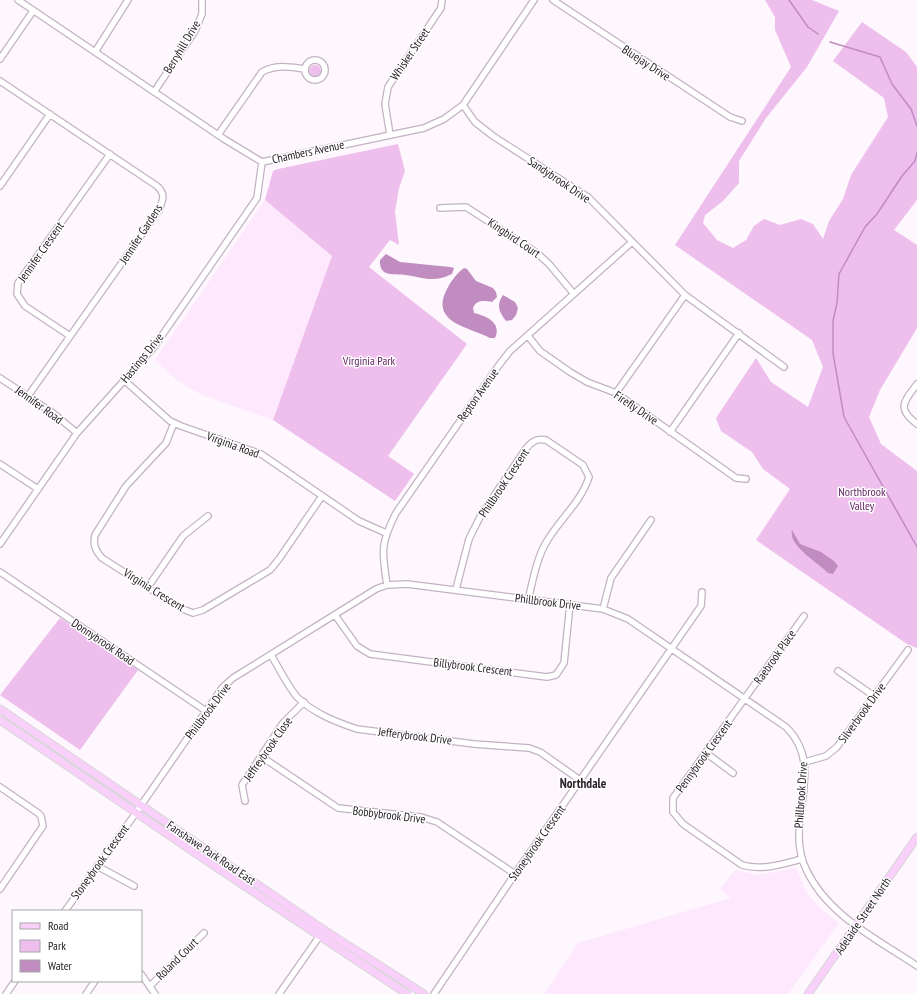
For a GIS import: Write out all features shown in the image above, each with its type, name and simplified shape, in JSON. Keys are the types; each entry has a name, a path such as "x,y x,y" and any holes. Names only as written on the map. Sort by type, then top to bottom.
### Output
{"main road":[{"name":"Fanshawe Park Road East","path":"0,709 324,930 424,994"},
{"name":"Fanshawe Park Road East","path":"0,720 319,937 407,994"},
{"name":"Adelaide Street North","path":"808,994 917,837"}],"street":[{"name":"Chambers Avenue","path":"18,0 33,12 218,135 262,162 424,128 444,119 462,105 534,0"},
{"path":"95,52 128,0"},
{"name":"Berryhill Drive","path":"154,92 195,31 202,14 202,0"},
{"name":"Whisker Street","path":"390,135 385,104 388,87 440,8 442,0"},
{"name":"Bluejay Drive","path":"553,0 724,114 735,120 742,121"},
{"path":"0,59 33,12"},
{"path":"218,135 262,72 271,67 282,66 305,68"},
{"name":"Jennifer Gardens","path":"0,81 158,186 162,190 164,197 160,210 28,396"},
{"name":"Sandybrook Drive","path":"462,105 475,122 493,136 588,197 685,295 784,367"},
{"path":"0,186 50,114"},
{"name":"Jennifer Crescent","path":"70,336 24,306 17,294 18,283 110,154"},
{"name":"Hastings Drive","path":"0,544 77,433 154,347 257,198 262,162"},
{"name":"Kingbird Court","path":"440,208 466,207 537,252 574,294"},
{"name":"Repton Avenue","path":"387,585 383,558 383,542 396,513 499,365 510,351 632,242"},
{"path":"616,393 685,295"},
{"path":"670,432 739,333"},
{"name":"Firefly Drive","path":"528,336 540,350 570,372 587,382 616,393 736,478 746,479"},
{"name":"Jennifer Road","path":"0,378 28,396 77,433"},
{"name":"Virginia Road","path":"124,380 174,423 260,454 359,521 386,533"},
{"path":"917,384 904,402 903,408 908,416 917,424"},
{"name":"Virginia Crescent","path":"174,423 166,443 126,486 95,535 93,543 97,552 102,558 180,608 193,613 203,610 270,570 322,496"},
{"name":"Phillbrook Crescent","path":"456,589 469,539 482,515 531,442 539,439 546,440 583,465 589,477 586,488 547,541 540,555 528,600"},
{"path":"0,464 38,489"},
{"path":"148,587 183,536 208,516"},
{"path":"603,609 611,578 652,520"},
{"name":"Donnybrook Road","path":"0,572 206,711"},
{"name":"Phillbrook Drive","path":"136,813 222,688 233,678 376,589 387,585 407,584 456,589 603,609 628,619 745,698 792,733 801,748 805,762 799,843 802,860 814,885 828,903 856,925 917,966"},
{"name":"Stoneybrook Crescent","path":"434,994 515,874 701,606 702,592"},
{"name":"Billybrook Crescent","path":"335,615 357,646 370,654 547,677 556,675 564,663 570,604"},
{"name":"Raebrook Place","path":"745,698 804,616"},
{"name":"Silverbrook Drive","path":"805,762 826,756 837,747 908,650"},
{"name":"Jefferybrook Drive","path":"271,655 297,696 325,716 357,729 474,744 530,748 540,752 580,780"},
{"path":"838,671 874,696"},
{"name":"Pennybrook Crescent","path":"745,698 673,798 673,812 683,824 742,865 753,868 768,867 802,860"},
{"name":"Jeffreybrook Close","path":"245,801 242,785 284,724 304,702"},
{"path":"706,753 733,773"},
{"name":"Bobbybrook Drive","path":"262,757 338,808 421,817 437,822 515,874"},
{"path":"0,787 38,813 41,816 43,826 0,889"},
{"name":"Stoneybrook Crescent","path":"66,910 136,813"},
{"path":"97,866 134,886"},
{"name":"Roland Court","path":"150,986 204,933"},
{"path":"279,994 319,937"},
{"path":"142,975 155,994"},
{"path":"6,994 14,982"},
{"path":"86,994 94,982"}],"shaded area":[{"path":"265,200 332,256 273,420 202,395 179,382 155,360"},
{"path":"796,868 807,893 819,907 839,923 788,994 544,994 578,943 731,898 720,889 735,870 758,875"}],"green space":[{"name":"Northbrook Valley","path":"765,0 812,0 839,11 807,67 766,118 739,161 739,183 723,201 705,215 703,223 717,240 733,248 746,240 754,226 764,219 780,225 801,219 813,224 823,239 829,221 843,199 851,175 888,117 884,98 833,61 862,22 906,52 917,67 917,200 894,230 917,245 917,328 880,390 869,417 881,444 917,471 917,648 907,644 756,540 790,489 763,469 752,452 721,431 716,418 756,358 771,382 808,407 823,367 812,340 675,245 791,67 775,30 775,17"},
{"path":"315,65 319,67 321,71 319,75 315,77 311,75 309,71 311,67"},
{"name":"Virginia Park","path":"398,144 405,171 399,188 395,212 399,245 390,240 369,267 467,344 388,456 414,474 395,501 273,420 332,256 265,200 273,171"},
{"path":"60,618 138,670 80,750 0,695"}],"water":[{"path":"386,254 400,262 454,268 452,274 434,279 388,274 382,270 380,266 380,260"},
{"path":"464,268 467,269 476,281 493,288 496,292 497,297 492,302 479,302 473,308 474,313 488,318 495,324 497,333 495,338 490,338 462,327 447,317 443,309 443,300 450,283"},
{"path":"503,295 515,302 518,308 516,315 512,320 506,321 500,311 499,305"},
{"path":"792,530 800,544 821,552 834,561 838,566 833,574 828,573 799,548 792,536"}],"waterway":[{"path":"789,0 808,27 818,34"},
{"path":"830,42 880,57 892,84 911,109 917,126"},
{"path":"917,153 915,161 902,176 877,214 865,227 839,274 837,303 833,321 833,353 844,417 917,547"}],"district":[{"name":"Northdale","path":"583,783"}]}
